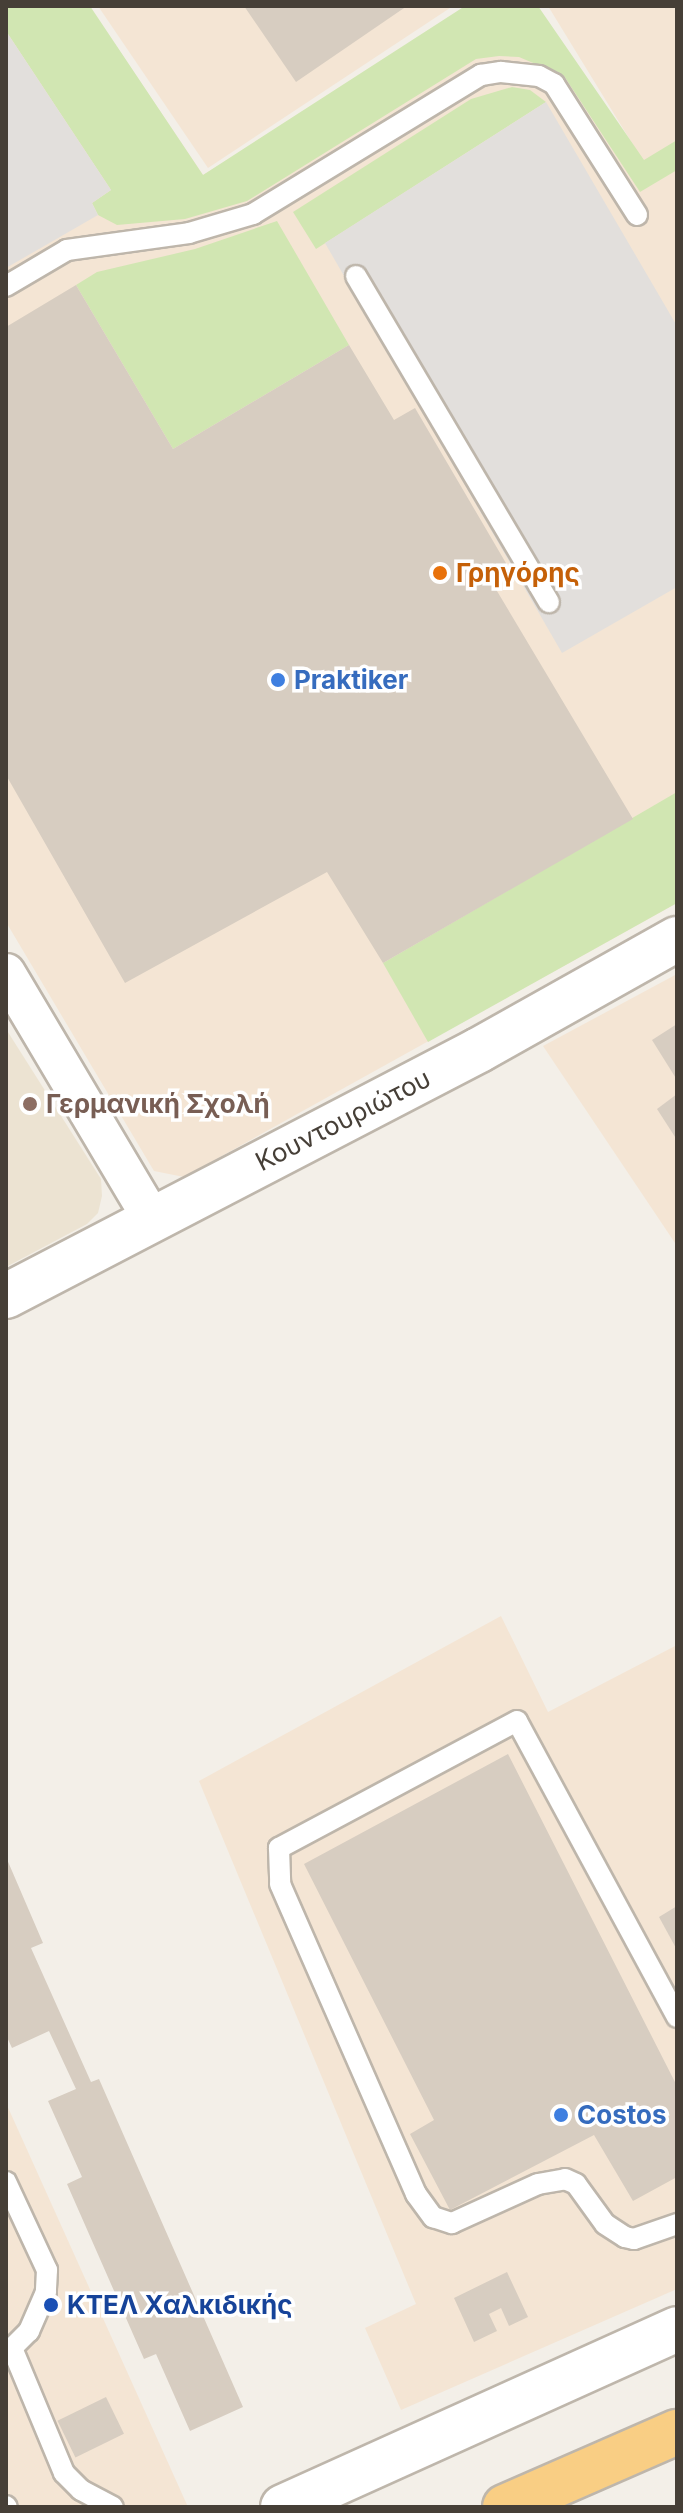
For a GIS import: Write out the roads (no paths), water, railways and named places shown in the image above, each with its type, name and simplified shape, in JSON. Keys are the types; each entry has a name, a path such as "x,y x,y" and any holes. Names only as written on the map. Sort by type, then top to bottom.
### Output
{"highway":[{"path":"505,2507 677,2432"}],"street":[{"name":"Κουντουριώτου","path":"6,1296 479,1050 677,939"},
{"path":"6,973 152,1219"},
{"path":"283,2507 677,2329"}],"lane":[{"path":"6,286 67,250 189,233 253,214 481,75 501,72 539,76 554,84 637,215"},
{"path":"356,276 549,602"},
{"path":"677,2017 517,1721 279,1848 280,1884 416,2194 433,2217 452,2223 538,2184 565,2179 625,2237 677,2224"},
{"path":"6,2182 47,2270 46,2292 29,2331 9,2348 64,2473 81,2490 113,2507"}],"place":[{"name":"Γρηγόρης","path":"440,573"},
{"name":"Praktiker","path":"278,680"},
{"name":"Γερμανική Σχολή","path":"30,1104"},
{"name":"Costos","path":"561,2115"},
{"name":"ΚΤΕΛ Χαλκιδικής","path":"51,2305"}]}
